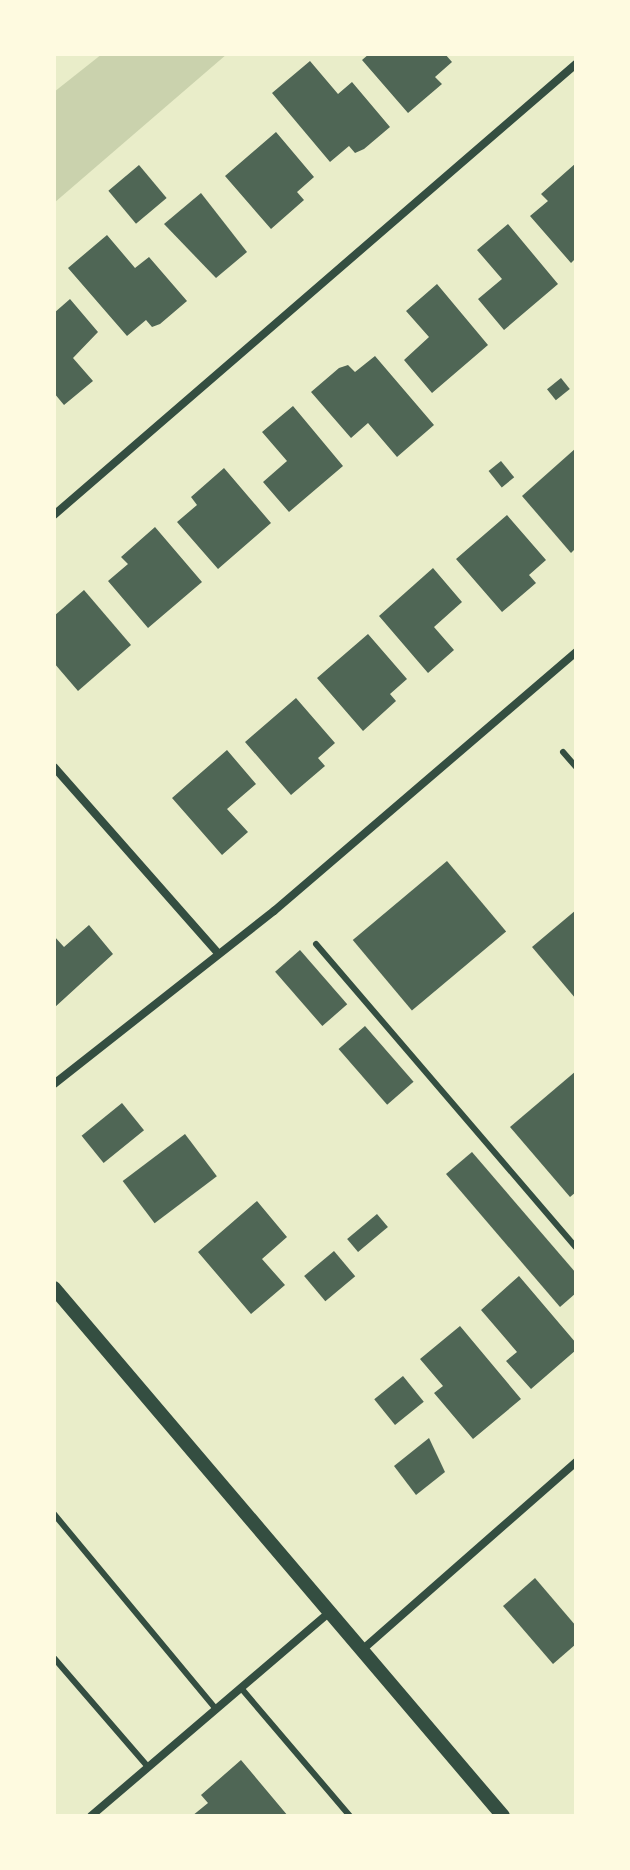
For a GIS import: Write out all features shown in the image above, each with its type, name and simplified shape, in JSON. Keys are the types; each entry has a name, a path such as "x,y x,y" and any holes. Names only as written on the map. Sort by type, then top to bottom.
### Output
{"street":[{"path":"54,515 576,64"},
{"path":"54,1084 219,954 576,652"},
{"path":"54,767 219,954"},
{"path":"54,1288 503,1816"},
{"path":"362,1650 576,1462"},
{"path":"91,1816 330,1612"}],"lane":[{"path":"563,752 576,767"},
{"path":"316,944 576,1247"},
{"path":"54,1514 216,1709"},
{"path":"54,1658 148,1767"},
{"path":"241,1688 350,1816"}],"green space":[{"path":"102,54 227,54 54,203 54,92"}],"building":[{"path":"369,54 445,54 452,62 435,77 442,84 408,113 362,60"},
{"path":"310,61 338,94 352,82 390,127 364,149 355,153 349,146 330,162 272,93"},
{"path":"276,132 314,177 297,192 304,200 271,229 225,176"},
{"path":"576,163 576,258 571,263 530,216 548,201 541,194"},
{"path":"139,165 167,198 136,224 108,191"},
{"path":"201,193 247,252 216,278 164,224"},
{"path":"508,224 558,284 504,330 478,299 502,279 477,250"},
{"path":"107,235 135,268 149,257 187,301 160,324 152,327 146,320 127,336 68,268"},
{"path":"437,284 488,345 432,393 404,360 429,337 406,311"},
{"path":"70,299 98,332 73,358 93,381 64,405 54,393 54,313"},
{"path":"375,356 434,425 397,457 368,423 351,438 311,392 339,368 348,365 355,372"},
{"path":"561,378 570,389 556,400 547,389"},
{"path":"293,406 343,466 289,512 263,482 287,461 262,432"},
{"path":"576,448 576,548 571,553 522,496"},
{"path":"501,461 514,477 502,487 489,471"},
{"path":"224,468 271,523 218,569 177,522 197,505 191,497"},
{"path":"507,515 546,560 529,575 536,583 502,612 456,559"},
{"path":"155,527 202,582 148,628 108,581 128,564 121,557"},
{"path":"433,568 462,602 434,627 454,650 428,673 379,616"},
{"path":"84,590 131,645 78,691 54,663 54,616"},
{"path":"368,634 407,679 390,694 396,701 363,731 317,678"},
{"path":"296,698 335,743 318,758 325,766 291,795 245,742"},
{"path":"227,750 256,784 227,809 248,832 222,855 172,798"},
{"path":"447,861 506,931 412,1011 353,940"},
{"path":"576,910 576,999 532,947"},
{"path":"89,925 113,954 54,1008 54,936 64,947"},
{"path":"300,950 347,1004 322,1026 275,972"},
{"path":"365,1026 414,1082 387,1105 339,1049"},
{"path":"576,1071 576,1192 570,1197 510,1127"},
{"path":"122,1103 144,1130 104,1163 82,1136"},
{"path":"185,1134 217,1176 155,1223 123,1181"},
{"path":"472,1152 576,1273 576,1293 560,1307 446,1174"},
{"path":"257,1201 287,1237 262,1259 285,1285 251,1314 198,1252"},
{"path":"377,1214 388,1227 358,1252 347,1239"},
{"path":"334,1251 355,1276 325,1301 304,1276"},
{"path":"519,1276 576,1343 576,1350 531,1389 506,1361 517,1352 481,1310"},
{"path":"460,1326 521,1399 473,1439 434,1393 443,1386 420,1359"},
{"path":"403,1376 424,1402 395,1425 374,1399"},
{"path":"429,1438 445,1472 416,1495 394,1466"},
{"path":"535,1578 576,1626 576,1644 553,1664 503,1606"},
{"path":"241,1760 288,1816 192,1816 208,1803 201,1795"}]}
